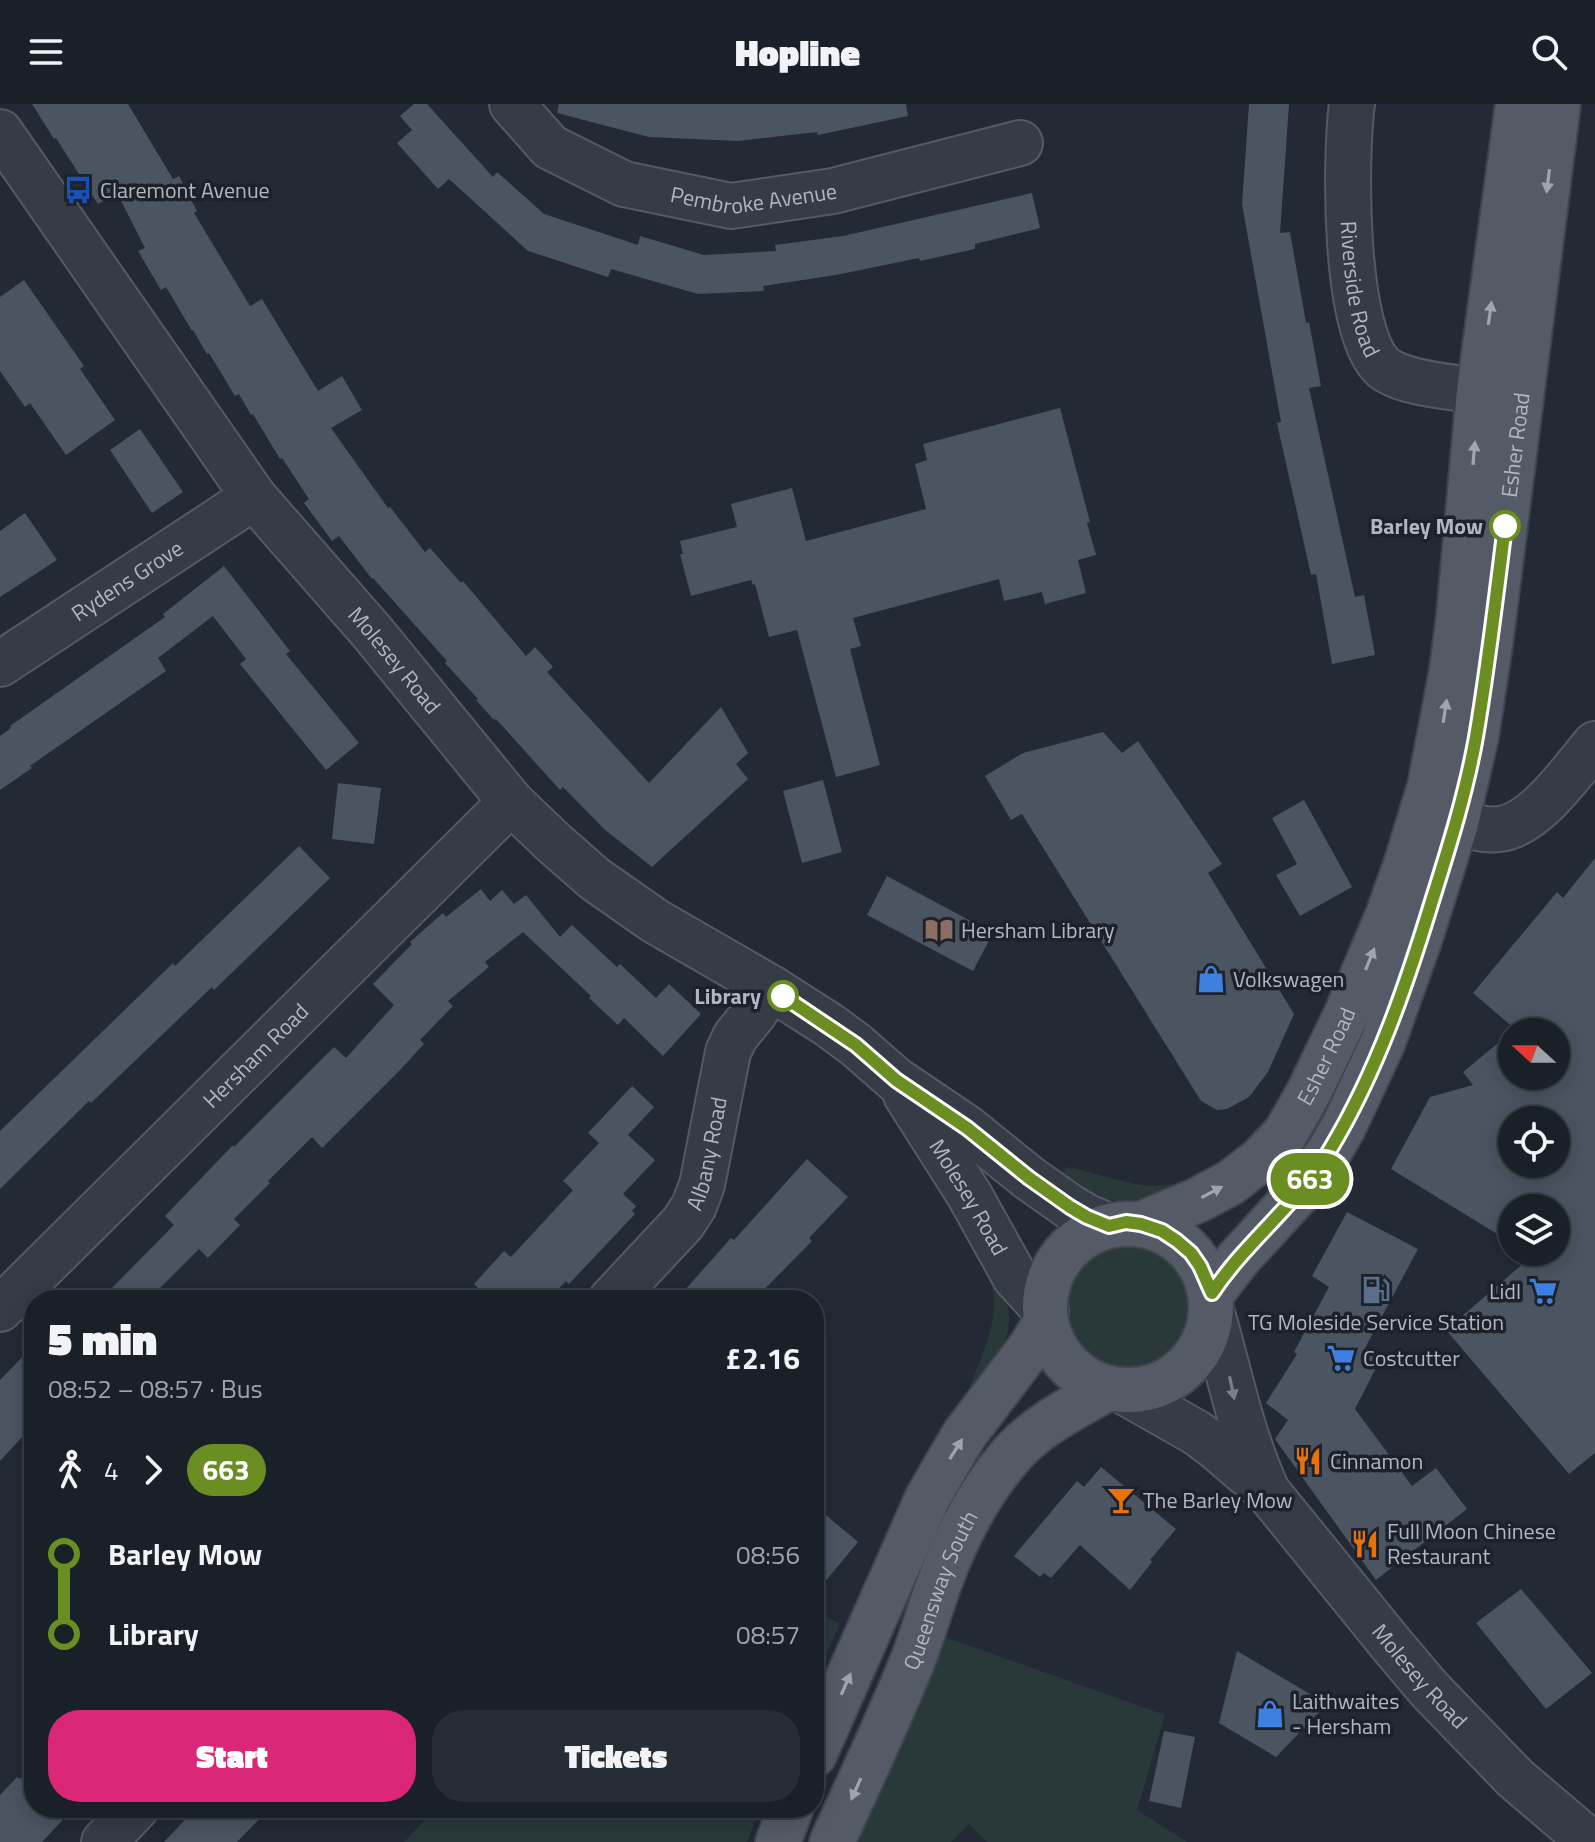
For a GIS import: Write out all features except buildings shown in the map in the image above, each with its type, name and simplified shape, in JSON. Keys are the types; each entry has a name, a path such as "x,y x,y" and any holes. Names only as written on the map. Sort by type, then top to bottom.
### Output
{"main road":[{"name":"Esher Road","path":"1125,1225 1198,1200 1230,1183 1260,1160 1285,1134 1338,1032 1406,865 1430,786 1440,739 1459,615 1479,391 1518,104"},
{"name":"Esher Road","path":"1212,1303 1238,1259 1311,1179 1349,1116 1383,1042 1456,823 1476,737 1490,645 1558,104"},
{"path":"1125,1225 1162,1231 1191,1253 1200,1266 1212,1303 1205,1337 1195,1353 1165,1381 1136,1391 1116,1390 1092,1382 1064,1362 1050,1339 1046,1316 1047,1294 1062,1263 1089,1235 1125,1225"},
{"path":"824,1732 928,1497 964,1435 1022,1360 1046,1316"},
{"name":"Queensway South","path":"832,1842 911,1665 945,1567 979,1498 1028,1438 1046,1424 1116,1390"},
{"path":"778,1842 787,1818"}],"street":[{"name":"Pembroke Avenue","path":"512,104 550,147 624,184 731,206 833,191 1020,143"},
{"name":"Riverside Road","path":"1352,104 1348,183 1351,243 1356,301 1363,333 1372,354 1384,368 1395,374 1425,383 1479,391"},
{"name":"Molesey Road","path":"0,132 254,497 372,632 511,802 595,879 655,921 771,988 847,1038 896,1080 967,1128 1070,1207 1087,1217 1125,1225"},
{"name":"Rydens Grove","path":"0,664 254,497"},
{"path":"1456,823 1499,829 1523,821 1543,804 1595,744"},
{"name":"Hersham Road","path":"0,1309 511,802"},
{"name":"Albany Road","path":"620,1290 683,1223 694,1206 702,1185 728,1052 735,1037 771,988"},
{"name":"Molesey Road","path":"896,1080 970,1196 1015,1277 1046,1316"},
{"name":"Molesey Road","path":"1212,1303 1248,1444 1267,1491"},
{"name":"Molesey Road","path":"1116,1390 1197,1433 1267,1491 1429,1689 1515,1778 1590,1842"},
{"path":"104,1842 127,1818"}],"shaded area":[{"path":"1069,1167 1130,1183 1147,1186 1174,1184 1175,1187 1142,1199 1103,1198 1060,1177 1061,1172"},
{"path":"1129,1245 1153,1250 1173,1264 1187,1284 1192,1308 1187,1332 1173,1352 1153,1366 1129,1371 1105,1366 1085,1352 1071,1332 1066,1308 1071,1284 1085,1264 1105,1250"},
{"path":"984,1258 1007,1303 1007,1332 997,1360 961,1408 993,1319 993,1294"},
{"path":"824,1615 840,1624 824,1660"},
{"path":"945,1637 1165,1715 1137,1810 1187,1842 987,1842 969,1824 951,1842 843,1842"},
{"path":"427,1818 756,1818 747,1842 404,1842"}],"bus line":[{"name":"663","path":"783,996 829,1025 896,1080 967,1128 1070,1207 1109,1226 1126,1222 1141,1224 1162,1231 1177,1241 1200,1266 1212,1293 1224,1275 1303,1188 1329,1152 1383,1042 1428,916 1467,781 1490,645 1505,526"}],"place":[{"name":"Claremont Avenue","path":"78,190"},
{"name":"Barley Mow","path":"1505,526"},
{"name":"Hersham Library","path":"939,930"},
{"name":"Volkswagen","path":"1211,979"},
{"name":"Library","path":"783,996"},
{"name":"TG Moleside Service Station","path":"1376,1290"},
{"name":"Lidl","path":"1543,1291"},
{"name":"Costcutter","path":"1341,1358"},
{"name":"Cinnamon","path":"1308,1461"},
{"name":"The Barley Mow","path":"1121,1500"},
{"name":"Full Moon Chinese Restaurant","path":"1365,1544"},
{"name":"Laithwaites - Hersham","path":"1270,1714"}]}
